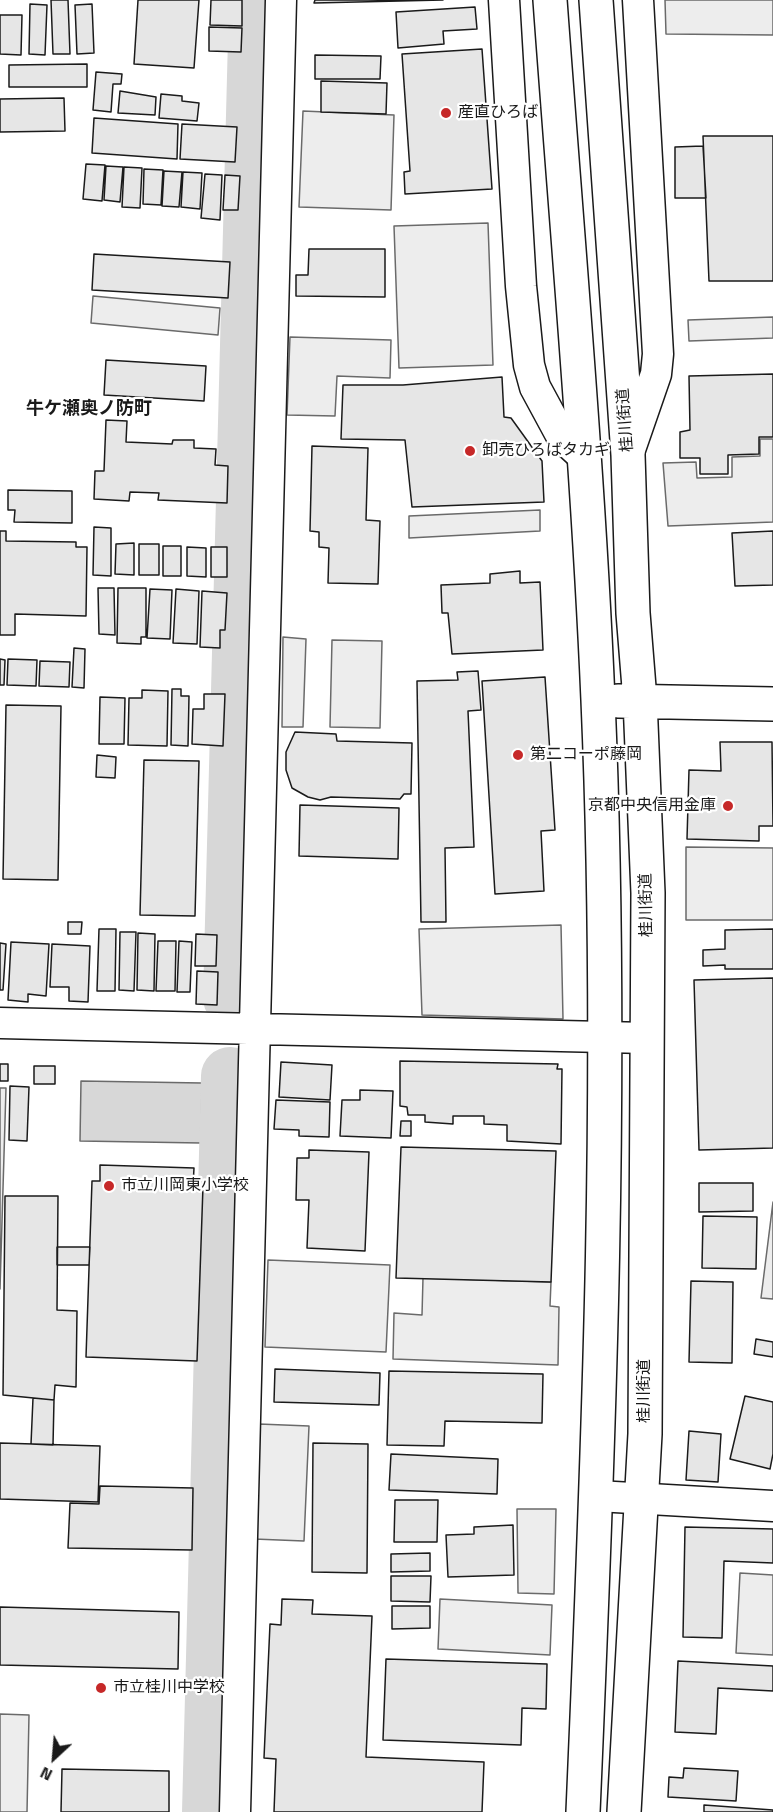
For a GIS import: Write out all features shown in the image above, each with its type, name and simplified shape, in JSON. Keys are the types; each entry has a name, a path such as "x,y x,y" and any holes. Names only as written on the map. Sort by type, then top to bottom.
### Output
{"street":[{"path":"235,1812 281,0"},
{"path":"504,0 521,286 529,365 535,387 562,436 585,458"},
{"path":"550,0 585,458 598,702 603,1200 597,1496 583,1812"},
{"name":"桂川街道","path":"596,0 628,455 633,613 640,700 648,893 645,1434 624,1812"},
{"path":"628,455 656,374 658,354 638,0"},
{"path":"598,702 640,700 773,704"},
{"path":"0,1023 647,1038"},
{"path":"597,1496 773,1506"}],"shaded area":[{"path":"665,0 773,0 773,35 666,34"},
{"path":"303,111 394,115 391,210 299,207"},
{"path":"488,223 493,365 399,368 394,226"},
{"path":"93,296 220,308 218,335 91,323"},
{"path":"773,317 773,338 689,341 688,320"},
{"path":"290,337 391,340 390,378 337,376 335,416 287,415"},
{"path":"760,439 773,439 773,522 668,526 663,463 696,462 697,478 732,477 732,457 760,456"},
{"path":"540,510 540,531 409,538 409,516"},
{"path":"283,637 306,639 303,727 282,727"},
{"path":"332,640 382,641 380,728 330,727"},
{"path":"686,847 773,848 773,920 686,920"},
{"path":"561,925 563,1019 422,1015 419,929"},
{"path":"81,1081 202,1083 201,1143 80,1141"},
{"path":"0,1088 6,1088 0,1289"},
{"path":"773,1202 773,1299 761,1298"},
{"path":"268,1260 390,1265 386,1352 265,1347"},
{"path":"423,1278 551,1282 550,1306 559,1307 558,1365 393,1359 394,1313 422,1315"},
{"path":"259,1424 309,1426 304,1541 254,1539"},
{"path":"517,1509 556,1509 554,1594 518,1593"},
{"path":"740,1573 773,1575 773,1655 736,1653"},
{"path":"440,1599 552,1605 550,1655 438,1649"},
{"path":"0,1714 29,1715 27,1812 0,1812"}],"building":[{"path":"51,0 68,0 70,54 53,54"},
{"path":"138,0 199,0 194,68 134,64"},
{"path":"211,0 242,0 242,26 210,25"},
{"path":"315,0 443,0 314,3"},
{"path":"30,4 47,5 45,55 29,54"},
{"path":"92,4 94,53 77,54 75,5"},
{"path":"475,7 477,29 443,31 444,44 398,48 396,12"},
{"path":"0,15 22,15 21,55 0,54"},
{"path":"209,27 242,28 241,52 209,51"},
{"name":"産直ひろば","path":"482,49 492,189 405,194 404,172 410,171 402,54"},
{"path":"315,55 381,56 380,79 315,79"},
{"path":"87,64 87,87 9,87 9,65"},
{"path":"96,72 122,74 121,84 113,84 111,112 93,110"},
{"path":"321,81 387,83 386,114 321,112"},
{"path":"120,91 156,97 155,115 118,113"},
{"path":"161,94 182,96 182,101 199,103 197,121 159,118"},
{"path":"64,98 65,131 0,132 0,99"},
{"path":"94,118 178,124 177,159 92,153"},
{"path":"182,124 237,127 235,162 180,159"},
{"path":"703,136 773,136 773,281 709,281"},
{"path":"703,146 706,198 675,198 675,147"},
{"path":"86,164 105,165 102,201 83,199"},
{"path":"106,166 123,167 120,202 104,200"},
{"path":"124,167 142,168 140,208 122,207"},
{"path":"144,169 163,170 161,205 143,204"},
{"path":"164,171 182,172 179,207 162,206"},
{"path":"183,172 202,173 200,209 181,207"},
{"path":"205,174 222,175 220,220 201,218"},
{"path":"225,175 240,176 238,210 223,210"},
{"path":"309,249 385,249 385,297 296,296 296,275 308,275"},
{"path":"94,254 230,262 228,298 92,290"},
{"path":"106,360 206,366 204,401 104,395"},
{"path":"773,374 773,437 759,437 759,454 728,455 728,474 700,474 700,458 680,458 680,432 690,430 689,376"},
{"name":"卸売ひろばタカギ","path":"502,377 504,417 511,418 542,461 544,502 412,507 405,440 341,439 343,385 403,385"},
{"path":"106,420 127,421 126,442 172,444 173,440 194,440 194,448 216,449 215,465 228,466 227,503 158,500 159,493 130,492 129,501 94,499 95,471 104,471"},
{"path":"312,446 368,448 366,520 380,521 378,584 328,583 329,548 319,547 319,532 310,531"},
{"path":"8,490 72,491 72,523 14,522 15,510 8,510"},
{"path":"94,527 111,528 111,576 93,575"},
{"path":"0,531 6,531 6,541 76,542 76,547 87,547 86,616 15,614 15,635 0,635"},
{"path":"773,531 773,585 735,586 732,533"},
{"path":"134,543 134,575 115,574 116,544"},
{"path":"139,544 159,544 159,575 139,575"},
{"path":"163,546 181,546 181,576 163,576"},
{"path":"187,547 206,548 206,577 187,576"},
{"path":"211,547 227,547 227,577 211,577"},
{"path":"520,571 520,583 540,582 543,650 452,654 448,613 442,613 441,585 490,583 490,574"},
{"path":"98,588 114,588 115,635 99,634"},
{"path":"118,588 146,588 146,637 141,637 141,644 117,643"},
{"path":"150,589 172,590 170,639 147,638"},
{"path":"176,589 199,591 197,644 173,643"},
{"path":"202,591 227,593 225,630 220,630 220,648 200,647"},
{"path":"74,648 85,649 84,688 72,687"},
{"path":"0,659 5,660 4,685 0,685"},
{"path":"8,659 37,660 36,686 7,685"},
{"path":"40,661 70,662 69,687 39,686"},
{"path":"478,671 481,710 468,711 474,847 445,848 446,922 421,922 417,681 458,680 457,672"},
{"name":"第二コーポ藤岡","path":"545,677 555,830 541,831 544,891 495,894 482,681"},
{"path":"172,689 181,689 181,696 189,696 188,746 171,745"},
{"path":"142,690 168,691 167,746 128,745 129,698 142,698"},
{"path":"204,694 225,694 223,746 192,744 193,709 204,709"},
{"path":"100,697 125,698 124,744 99,744"},
{"path":"6,705 61,706 58,880 3,879"},
{"path":"295,732 336,734 337,741 412,743 411,794 404,794 400,799 331,797 320,800 308,797 292,788 286,770 286,752"},
{"name":"京都中央信用金庫","path":"720,742 772,742 773,826 759,826 759,841 687,839 689,770 721,771"},
{"path":"97,755 116,757 115,778 96,777"},
{"path":"144,760 199,761 195,916 140,915"},
{"path":"300,805 399,808 398,859 299,856"},
{"path":"68,922 82,922 81,934 68,934"},
{"path":"99,929 116,929 115,991 97,991"},
{"path":"773,929 773,969 725,969 725,965 703,966 703,950 725,949 725,930"},
{"path":"120,932 136,932 134,991 119,990"},
{"path":"138,933 155,934 154,991 137,990"},
{"path":"196,934 217,935 216,966 195,966"},
{"path":"158,941 176,941 175,991 156,991"},
{"path":"179,941 192,942 190,992 177,992"},
{"path":"11,942 49,944 46,996 28,994 28,1002 8,1000"},
{"path":"0,943 6,944 3,990 0,990"},
{"path":"52,944 90,946 88,1002 69,1001 69,987 50,987"},
{"path":"197,971 218,972 217,1005 196,1004"},
{"path":"773,978 773,1148 699,1150 694,980"},
{"path":"400,1061 558,1064 557,1069 562,1069 561,1144 507,1141 507,1125 484,1124 484,1116 453,1116 453,1124 425,1122 425,1115 408,1115 407,1107 400,1106"},
{"path":"281,1062 332,1065 330,1100 279,1097"},
{"path":"0,1064 8,1064 8,1081 0,1081"},
{"path":"34,1066 55,1066 55,1084 34,1084"},
{"path":"10,1086 29,1087 27,1141 9,1140"},
{"path":"360,1090 393,1091 391,1138 340,1136 342,1100 360,1100"},
{"path":"276,1100 330,1102 329,1137 299,1136 299,1130 274,1129"},
{"path":"401,1121 411,1121 411,1136 400,1136"},
{"path":"401,1147 556,1151 551,1282 396,1278"},
{"path":"309,1150 369,1152 365,1251 307,1248 309,1200 296,1200 297,1158 309,1158"},
{"path":"100,1165 194,1168 193,1186 203,1186 197,1361 86,1357 92,1181 100,1181"},
{"path":"699,1183 753,1183 753,1211 699,1212"},
{"path":"5,1196 58,1196 57,1310 77,1311 76,1387 55,1385 54,1400 3,1395"},
{"path":"703,1216 757,1217 756,1269 702,1268"},
{"path":"57,1247 90,1247 89,1265 57,1265"},
{"path":"691,1281 733,1282 732,1363 689,1362"},
{"path":"756,1339 773,1342 773,1357 754,1354"},
{"path":"275,1369 380,1373 379,1405 274,1402"},
{"path":"389,1371 543,1374 542,1423 445,1421 444,1446 387,1445"},
{"path":"745,1396 773,1402 773,1454 770,1469 730,1459"},
{"path":"33,1398 54,1400 53,1445 31,1444"},
{"path":"689,1431 721,1434 718,1482 686,1480"},
{"path":"0,1443 100,1446 98,1502 0,1499"},
{"path":"313,1443 368,1444 367,1573 312,1572"},
{"path":"391,1454 498,1459 497,1494 389,1490"},
{"path":"100,1486 193,1488 192,1550 68,1548 70,1503 99,1504"},
{"path":"395,1500 438,1500 437,1542 394,1542"},
{"path":"513,1525 514,1575 448,1577 446,1535 474,1534 474,1527"},
{"path":"685,1527 773,1529 773,1563 724,1561 722,1638 683,1637"},
{"path":"430,1553 430,1571 391,1572 391,1554"},
{"path":"391,1576 431,1576 430,1602 391,1601"},
{"path":"282,1599 313,1600 312,1614 372,1616 366,1757 484,1762 482,1812 274,1812 276,1759 264,1758 270,1624 281,1625"},
{"path":"392,1606 430,1606 430,1628 392,1629"},
{"path":"0,1607 179,1612 178,1669 0,1665"},
{"path":"386,1659 547,1664 546,1709 522,1708 521,1745 383,1740"},
{"path":"678,1661 773,1666 773,1691 718,1688 716,1734 675,1732"},
{"path":"684,1768 738,1771 736,1801 668,1797 669,1777 683,1778"},
{"path":"62,1769 169,1771 169,1812 61,1812"},
{"path":"704,1805 773,1810 773,1812 704,1812"}],"waterway":[{"path":"232,998 258,0"},
{"path":"211,1812 230,1076"}],"place":[{"name":"産直ひろば","path":"446,113"},
{"name":"卸売ひろばタカギ","path":"470,451"},
{"name":"第二コーポ藤岡","path":"518,755"},
{"name":"京都中央信用金庫","path":"728,806"},
{"name":"市立川岡東小学校","path":"109,1186"},
{"name":"市立桂川中学校","path":"101,1688"}],"district":[{"name":"牛ケ瀬奥ノ防町","path":"89,410"}]}
